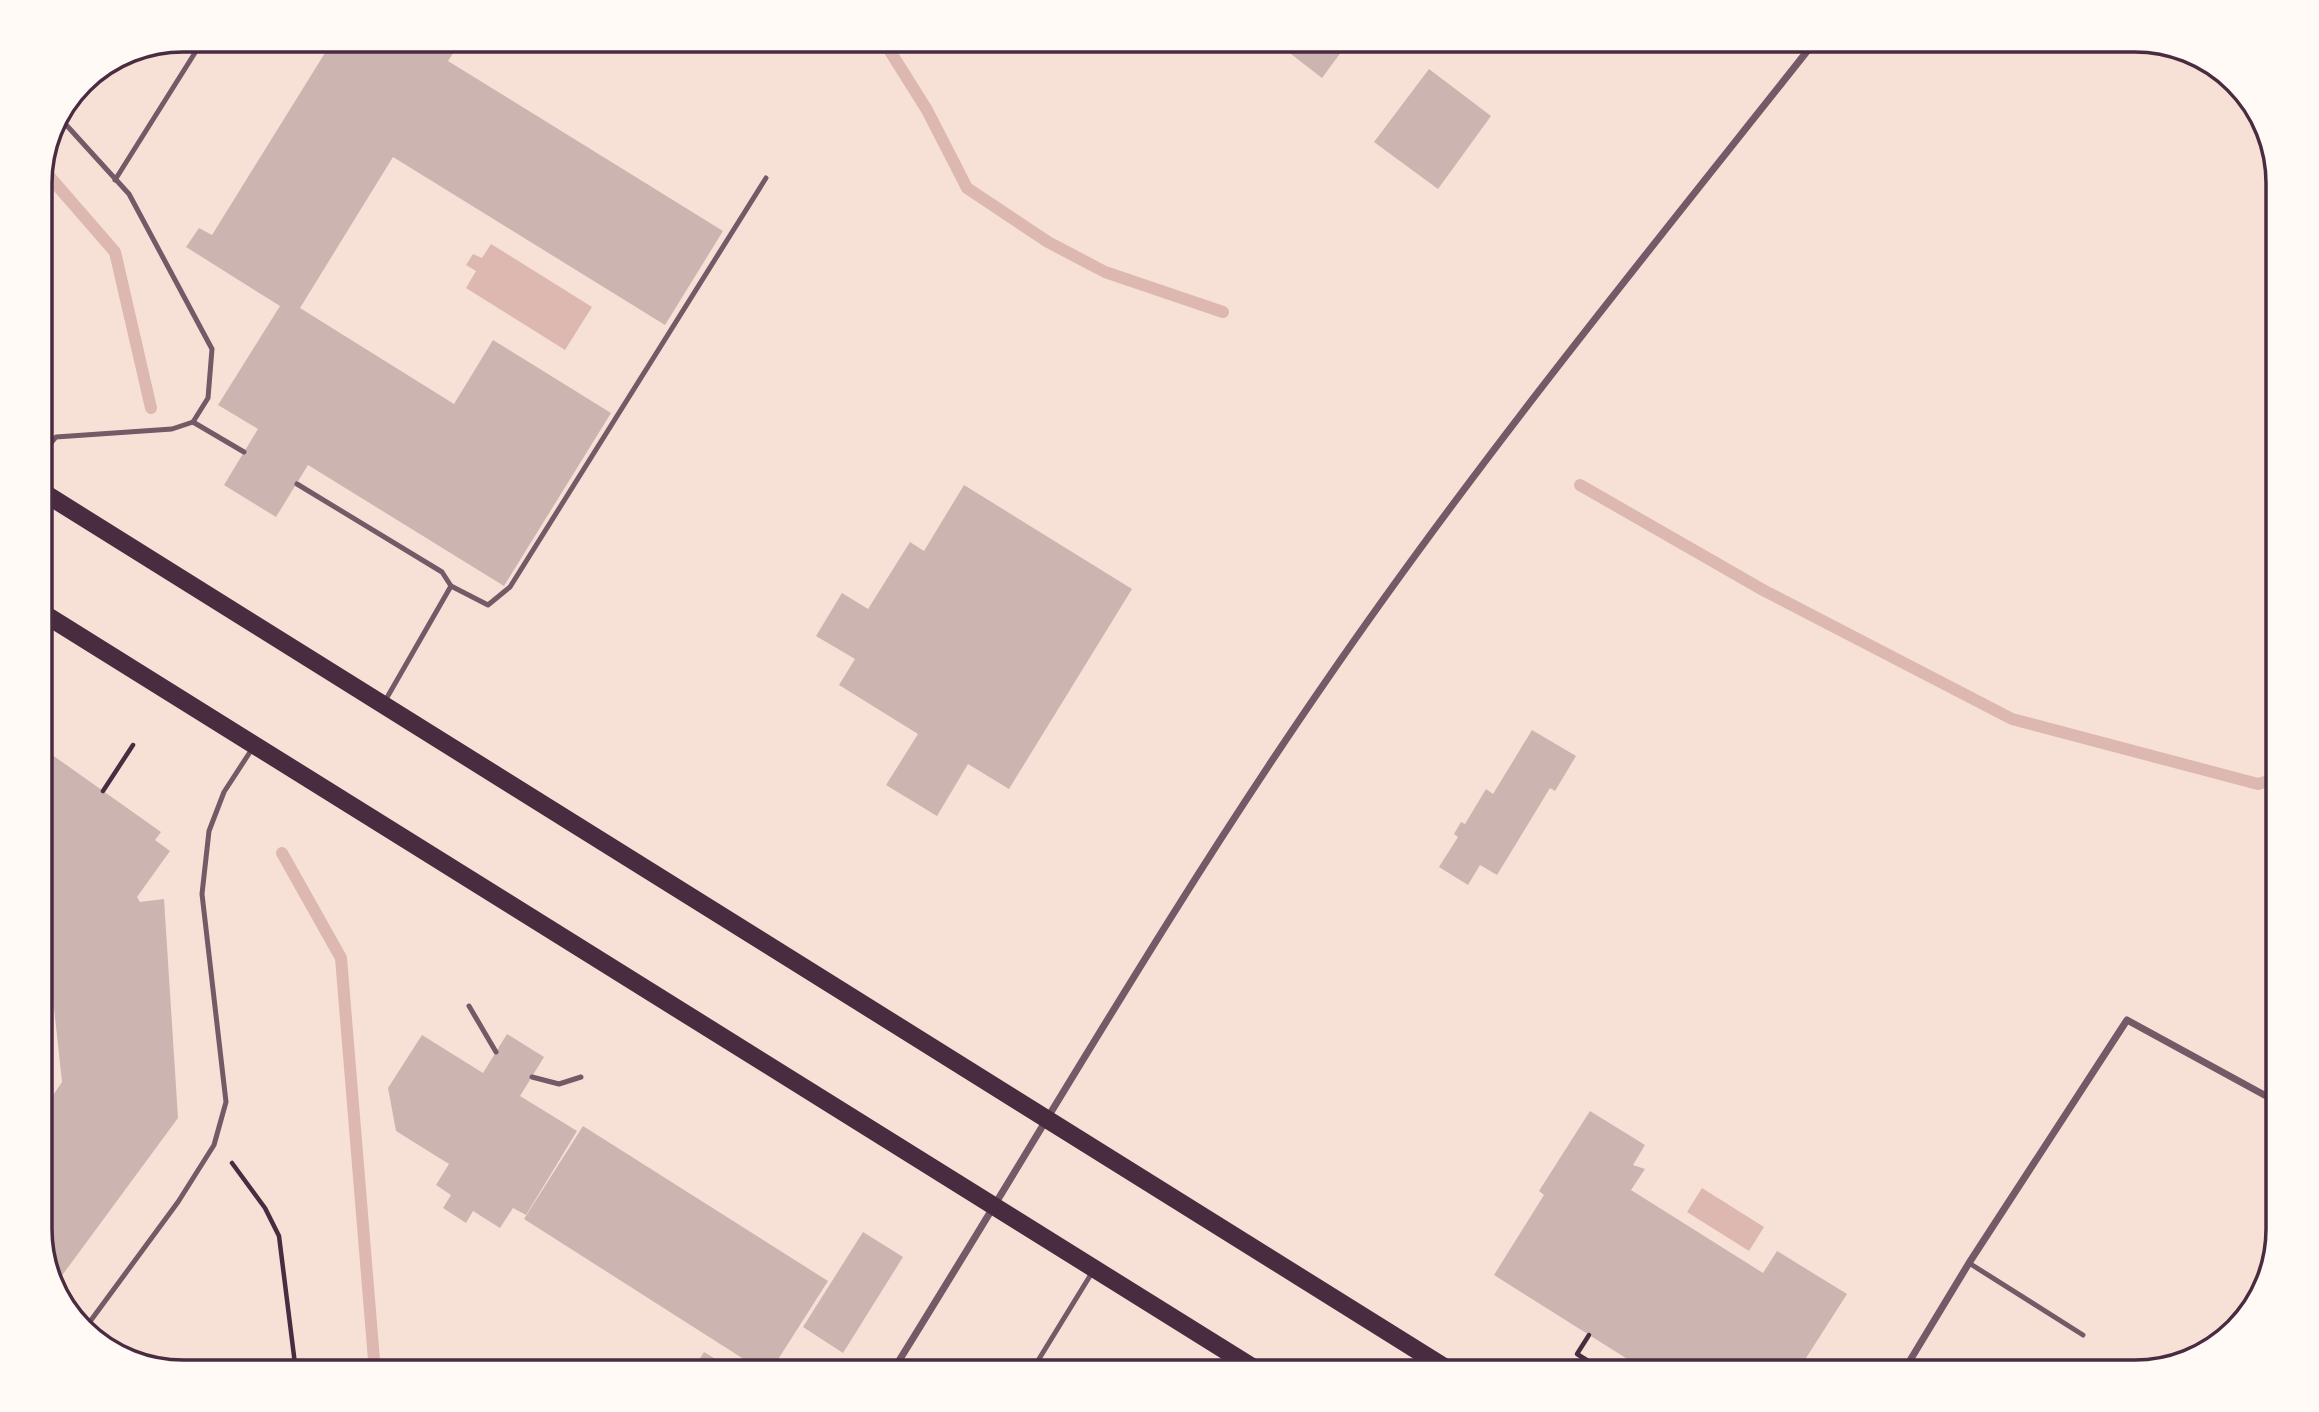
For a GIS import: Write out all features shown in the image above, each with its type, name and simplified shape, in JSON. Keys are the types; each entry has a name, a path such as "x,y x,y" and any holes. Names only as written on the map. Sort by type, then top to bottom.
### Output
{"main road":[{"path":"53,499 1433,1360"},
{"path":"53,619 1241,1360"}],"street":[{"path":"899,1360 1046,1119 1310,705 1425,542 1613,296 1806,52"},
{"path":"1910,1360 1969,1263 2127,1020 2266,1096"}],"lane":[{"path":"115,180 195,52"},
{"path":"53,442 57,437 172,429 193,422 208,398 212,349 129,194 66,125"},
{"path":"297,484 442,572 451,586 488,605 510,587 766,178"},
{"path":"193,422 244,452"},
{"path":"383,705 451,586"},
{"path":"91,1321 178,1202 214,1145 226,1102 202,894 209,831 224,792 254,745"},
{"path":"468,1006 496,1052"},
{"path":"532,1077 559,1084 581,1077"},
{"path":"1969,1263 2083,1335"},
{"path":"1038,1360 1095,1269"}],"path":[{"path":"103,791 133,745"},
{"path":"214,1145 249,1185 279,1236 294,1360"},
{"path":"1587,1360 1577,1354 1589,1335"}],"shaded area":[{"path":"491,244 592,307 565,350 466,288 476,271 466,265 473,254 482,258"},
{"path":"1702,1188 1764,1227 1749,1251 1687,1212"}],"building":[{"path":"326,52 454,52 448,61 723,231 665,325 393,157 300,308 454,404 493,340 611,413 504,586 308,465 276,517 224,485 258,429 218,405 280,306 186,247 199,228 212,235"},
{"path":"1288,52 1341,52 1322,78"},
{"path":"1429,69 1491,116 1438,189 1374,142"},
{"path":"964,485 1132,589 1009,789 968,764 937,816 886,785 918,734 839,685 855,659 816,636 842,593 868,609 910,542 924,551"},
{"path":"1532,730 1576,756 1555,791 1550,788 1497,875 1480,865 1468,885 1439,867 1458,837 1454,834 1461,822 1465,824 1486,789 1493,794"},
{"path":"53,756 161,832 155,840 170,851 137,897 140,902 164,899 178,1118 61,1277 53,1237 53,1095 62,1082 53,999"},
{"path":"507,1034 544,1057 520,1096 577,1131 526,1215 513,1208 500,1228 473,1211 466,1223 443,1208 451,1195 436,1185 449,1164 396,1131 388,1088 422,1035 483,1073"},
{"path":"1590,1111 1645,1145 1633,1165 1645,1169 1631,1190 1763,1273 1777,1251 1847,1294 1805,1360 1629,1360 1494,1275 1544,1195 1539,1191"},
{"path":"583,1126 828,1281 778,1360 745,1360 524,1219"},
{"path":"863,1232 903,1257 843,1353 803,1327"},
{"path":"704,1352 717,1360 699,1360"}],"waterway":[{"path":"891,52 927,110 967,188 1048,242 1105,272 1223,312"},
{"path":"53,181 115,252 151,408"},
{"path":"1580,485 1763,590 2012,719 2258,784 2266,782"},
{"path":"282,853 341,958 374,1360"}]}
